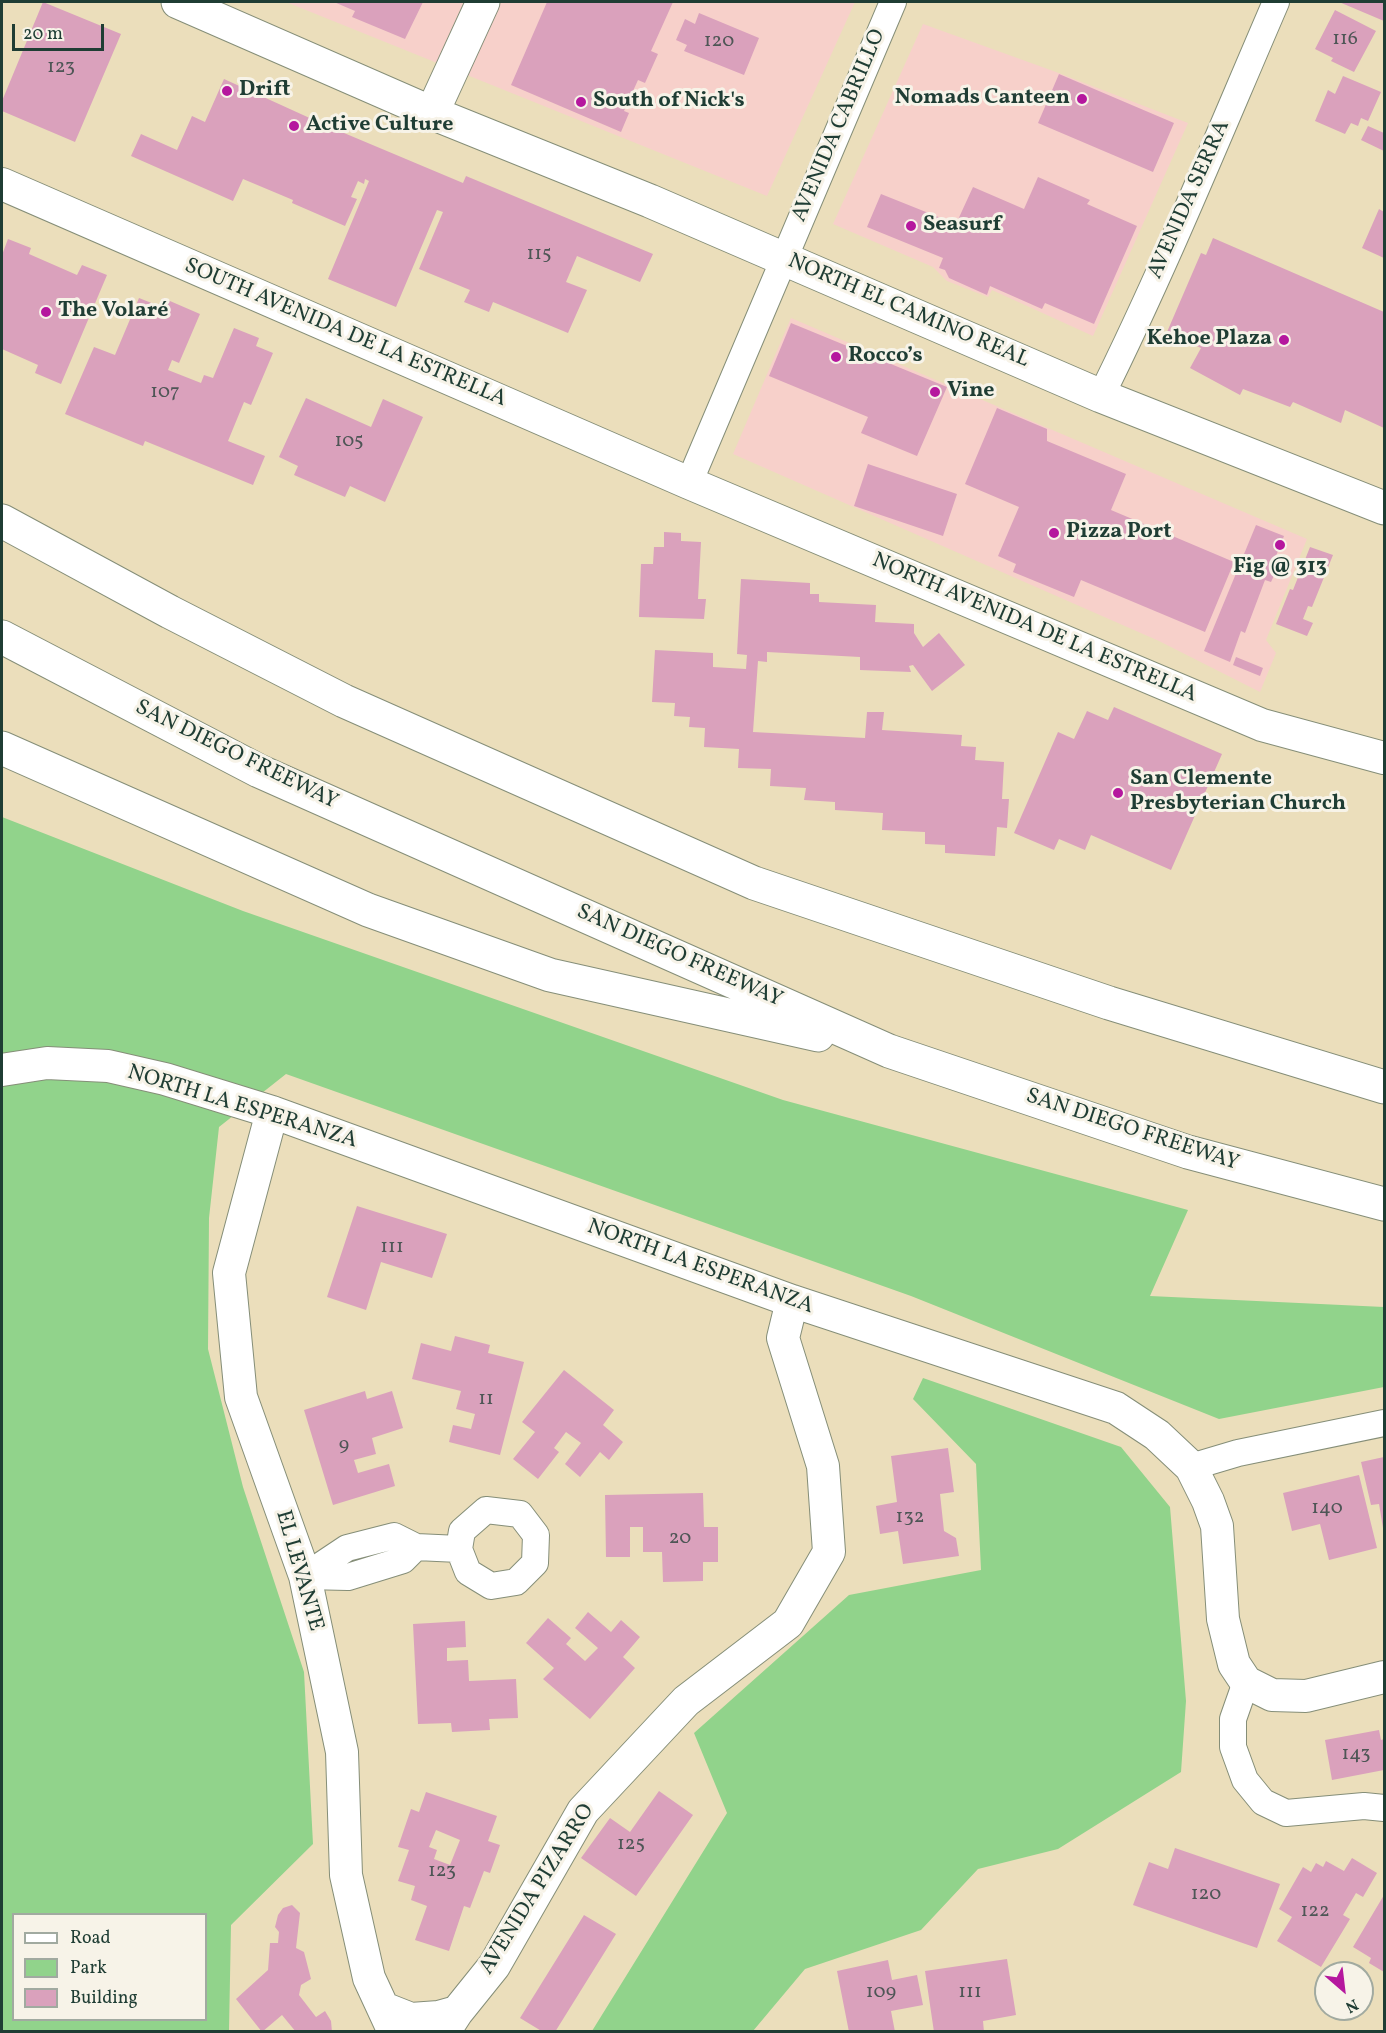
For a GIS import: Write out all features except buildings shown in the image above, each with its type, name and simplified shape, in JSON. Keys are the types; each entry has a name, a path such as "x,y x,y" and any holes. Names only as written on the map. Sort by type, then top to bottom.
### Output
{"main road":[{"name":"NORTH EL CAMINO REAL","path":"178,2 432,113 639,196 1101,396 1384,508"},
{"path":"432,113 483,2"},
{"path":"2,521 170,612 344,701 753,883 1109,1003 1384,1087"},
{"name":"SAN DIEGO FREEWAY","path":"2,637 259,771 889,1051 1188,1152 1384,1204"},
{"path":"2,748 368,910 550,975 889,1051"}],"street":[{"name":"AVENIDA CABRILLO","path":"689,483 893,2"},
{"name":"AVENIDA SERRA","path":"1101,396 1189,204 1276,2"},
{"name":"SOUTH AVENIDA DE LA ESTRELLA","path":"2,184 689,483"},
{"name":"NORTH AVENIDA DE LA ESTRELLA","path":"689,483 1262,725 1384,758"},
{"name":"NORTH LA ESPERANZA","path":"2,1070 47,1063 108,1066 165,1079 272,1113 792,1301 1116,1408 1157,1435 1191,1467"},
{"name":"EL LEVANTE","path":"272,1113 229,1273 241,1396 305,1576 342,1752 346,1875 369,1978 389,2020"},
{"name":"AVENIDA PIZARRO","path":"450,2022 494,1966 583,1811 686,1701 788,1623 830,1552 823,1466 783,1338 792,1301"},
{"path":"1384,1423 1238,1453 1191,1467 1208,1501 1217,1526 1223,1619 1234,1664 1246,1682 1272,1695 1306,1696 1384,1677"},
{"path":"305,1576 347,1548 393,1536 416,1546 459,1549"},
{"path":"1246,1682 1233,1719 1233,1747 1245,1780 1263,1802 1286,1812 1364,1806 1384,1808"},
{"path":"389,2020 439,2017 450,2022"}],"shaded area":[{"path":"286,2 855,2 767,196"},
{"path":"923,24 1188,123 1093,336 992,290 988,297 947,281 933,267 833,224"},
{"path":"791,318 1307,539 1266,640 1276,653 1260,692 1159,641 733,454"}],"green space":[{"path":"2,817 243,911 783,1100 1188,1210 1150,1296 1384,1307 1384,1387 1219,1419 911,1296 286,1074 219,1127 209,1218 208,1349 243,1487 304,1672 313,1844 231,1925 229,2031 2,2031"},
{"path":"923,1378 1121,1447 1170,1507 1186,1701 1181,1772 1058,1849 978,1869 921,1930 805,1969 753,2031 592,2031 727,1813 694,1733 849,1595 981,1570 976,1464 913,1399"}],"place":[{"name":"Drift","path":"227,91"},
{"name":"Nomads Canteen","path":"1082,99"},
{"name":"South of Nick's","path":"581,102"},
{"name":"Active Culture","path":"294,126"},
{"name":"Seasurf","path":"911,226"},
{"name":"The Volaré","path":"46,312"},
{"name":"Kehoe Plaza","path":"1284,340"},
{"name":"Rocco’s","path":"836,357"},
{"name":"Vine","path":"935,392"},
{"name":"Pizza Port","path":"1054,533"},
{"name":"Fig @ 313","path":"1280,545"},
{"name":"San Clemente Presbyterian Church","path":"1118,793"}]}
